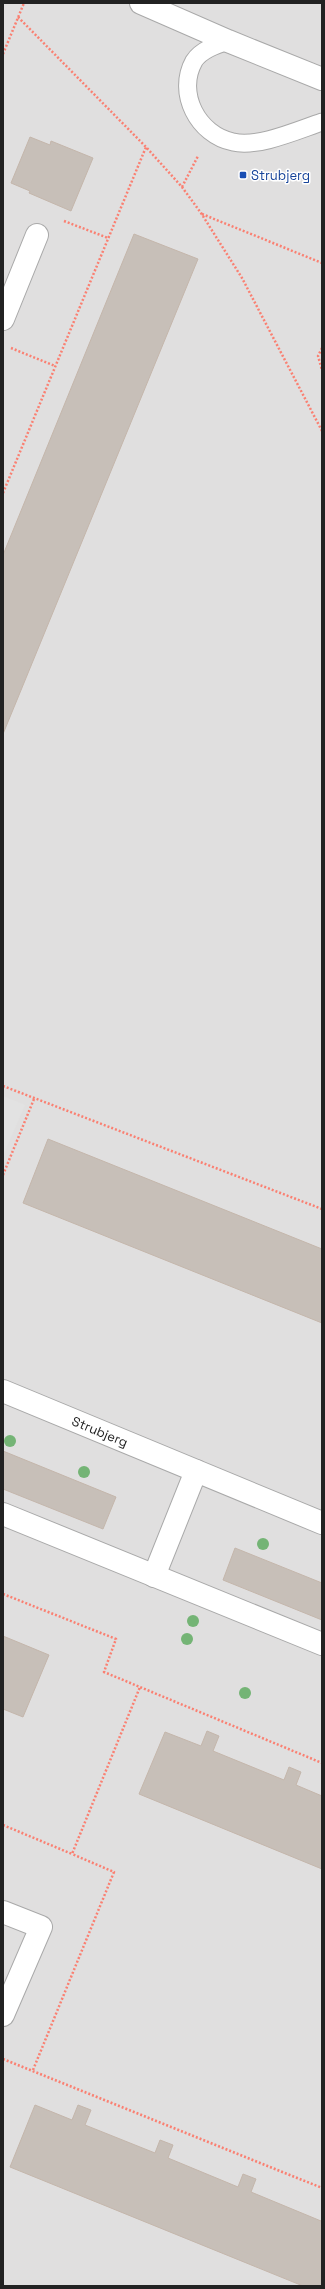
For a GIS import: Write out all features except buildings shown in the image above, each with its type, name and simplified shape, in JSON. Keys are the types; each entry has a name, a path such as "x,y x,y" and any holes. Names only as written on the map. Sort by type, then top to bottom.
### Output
{"street":[{"path":"141,3 228,41 322,79"},
{"path":"3,319 37,236"},
{"name":"Strubjerg","path":"3,1392 322,1523"},
{"path":"154,1576 196,1470"},
{"path":"3,1514 322,1644"},
{"path":"3,1912 41,1927 3,2015"}],"lane":[{"path":"228,41 210,47 195,60 187,81 190,102 199,121 215,136 234,143 257,142 322,122"}],"path":[{"path":"3,54 24,3"},
{"path":"18,17 146,147 182,187 201,213 242,278 322,431"},
{"path":"182,187 196,158 215,136"},
{"path":"3,493 146,147"},
{"path":"201,213 322,263"},
{"path":"37,236 54,217 108,238"},
{"path":"10,347 55,366"},
{"path":"322,348 318,356 322,370"},
{"path":"3,1086 322,1209"},
{"path":"3,1175 34,1099"},
{"path":"3,1594 116,1639 104,1672 322,1763"},
{"path":"72,1854 140,1687"},
{"path":"3,1825 114,1872 33,2070"},
{"path":"3,2059 322,2188"}],"shaded area":[{"path":"3,3 322,3 322,2286 3,2286"},
{"path":"3,1096 25,1105 3,1156"}],"place":[{"name":"Strubjerg","path":"243,175"}]}
